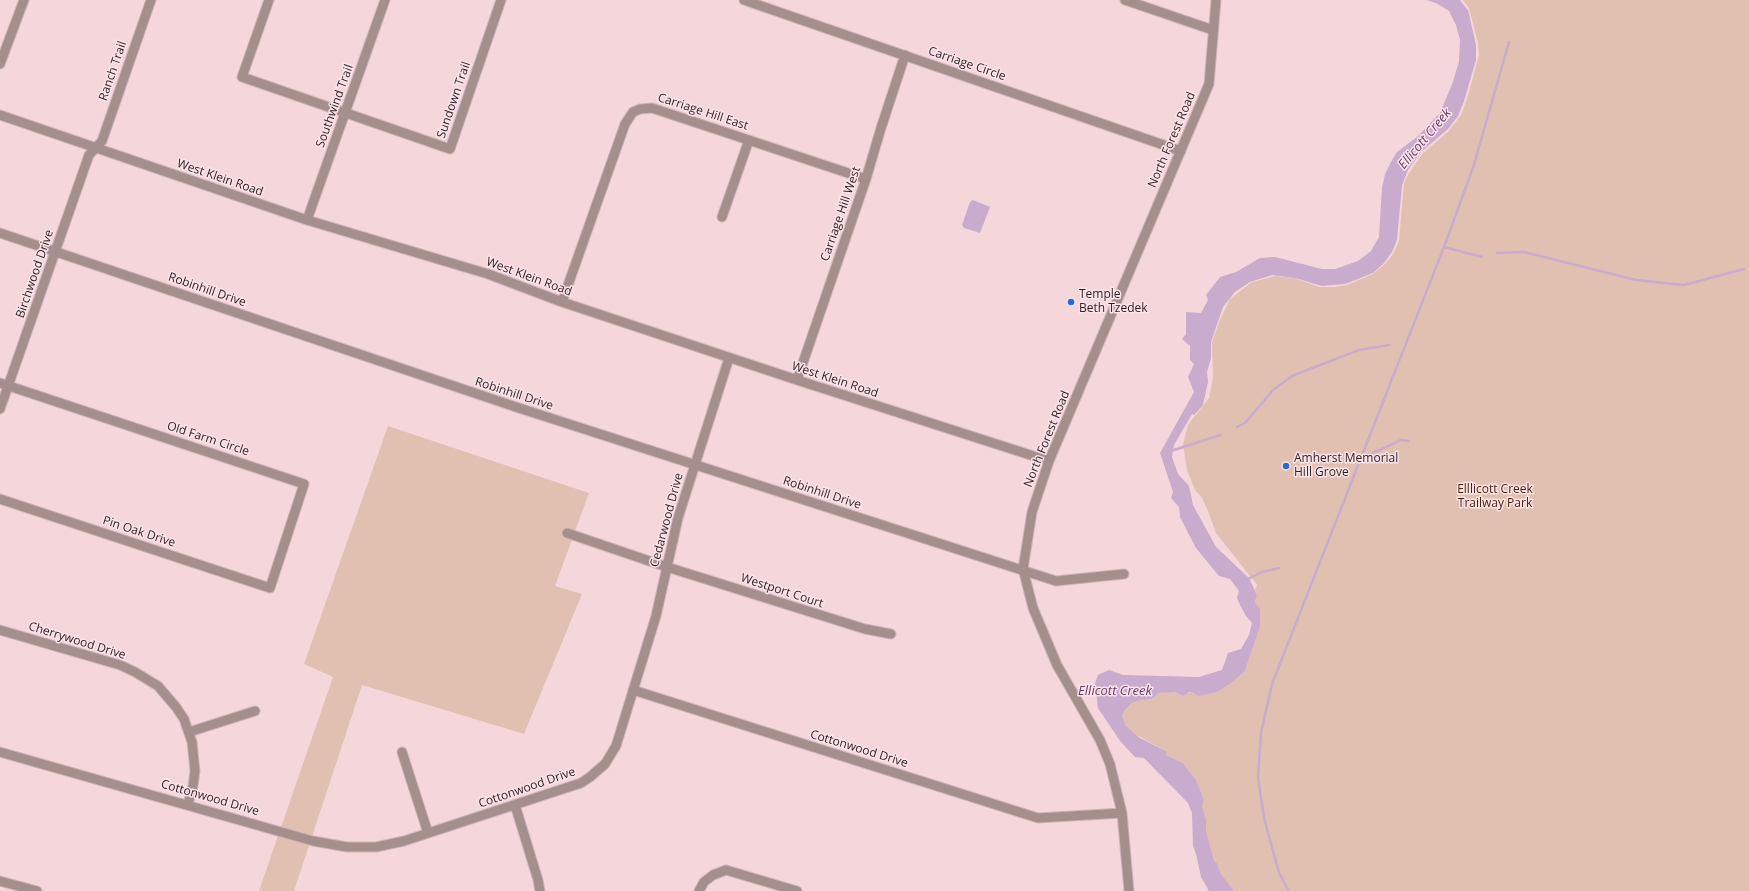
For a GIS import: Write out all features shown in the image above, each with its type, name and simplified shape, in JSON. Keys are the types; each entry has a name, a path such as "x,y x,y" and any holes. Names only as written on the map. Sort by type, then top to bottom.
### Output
{"street":[{"path":"0,64 24,0"},
{"name":"Ranch Trail","path":"94,148 102,141 150,0"},
{"path":"269,0 242,77 346,113"},
{"name":"Southwind Trail","path":"307,220 385,0"},
{"name":"Sundown Trail","path":"346,113 450,149 501,0"},
{"name":"Carriage Circle","path":"744,0 1181,151"},
{"path":"1125,0 1213,30"},
{"name":"North Forest Road","path":"1129,891 1122,813 1110,764 1100,740 1057,665 1033,608 1023,569 1032,512 1049,461 1209,84 1216,0"},
{"name":"Carriage Hill West","path":"797,380 866,179 904,55"},
{"name":"Carriage Hill East","path":"562,302 625,124 633,112 640,109 652,108 866,179"},
{"name":"West Klein Road","path":"0,115 307,220 488,274 562,302 797,380 1049,461"},
{"path":"722,217 749,140"},
{"name":"Birchwood Drive","path":"0,409 4,384 55,251 89,155 94,148"},
{"name":"Robinhill Drive","path":"0,233 456,387 1023,569 1056,581 1124,574"},
{"name":"Cedarwood Drive","path":"633,690 656,616 678,518 730,358"},
{"name":"Old Farm Circle","path":"4,384 304,484 270,588"},
{"name":"Pin Oak Drive","path":"0,499 270,588"},
{"name":"Westport Court","path":"567,533 667,567 865,629 891,634"},
{"name":"Cherrywood Drive","path":"0,630 105,660 135,672 150,680 168,696 176,707 189,732 194,757 195,771 188,804"},
{"name":"Cottonwood Drive","path":"0,752 313,840 347,847 391,845 469,821 582,782 598,771 612,755 633,690 1038,818 1122,813"},
{"path":"189,732 255,711"},
{"path":"402,752 428,833"},
{"path":"515,805 540,891"},
{"path":"699,891 704,882 712,875 726,870 797,891"},
{"path":"0,880 37,891"}],"green space":[{"name":"Elllicott Creek Trailway Park","path":"1463,0 1749,0 1749,891 1234,891 1221,874 1217,863 1214,860 1206,831 1206,819 1202,806 1204,800 1196,780 1183,763 1166,755 1166,751 1137,735 1126,726 1122,715 1132,703 1152,699 1164,691 1184,693 1217,692 1245,671 1260,627 1255,602 1257,595 1255,590 1257,585 1216,533 1208,511 1202,498 1195,490 1187,470 1183,444 1188,425 1209,398 1213,378 1212,342 1219,322 1230,299 1252,282 1276,276 1294,278 1319,287 1347,285 1373,274 1385,264 1393,254 1399,241 1404,183 1423,153 1448,132 1461,115 1468,96 1479,55 1478,43 1469,8"},
{"path":"388,426 589,493 555,586 582,594 524,734 362,685 294,891 259,891 333,677 304,664"}],"water":[{"name":"Ellicott Creek","path":"1426,0 1460,0 1468,10 1476,45 1476,60 1458,116 1448,129 1421,152 1408,170 1402,185 1397,240 1392,252 1384,263 1373,273 1345,284 1322,286 1295,278 1272,275 1250,282 1235,292 1223,307 1211,342 1211,358 1207,372 1208,382 1203,405 1194,415 1192,414 1174,445 1172,457 1178,474 1189,486 1193,505 1216,547 1249,578 1257,595 1255,602 1260,609 1260,627 1245,671 1217,692 1198,696 1189,692 1183,696 1176,692 1159,693 1152,699 1132,703 1122,715 1126,726 1140,738 1166,751 1166,755 1183,763 1196,780 1204,800 1202,806 1206,819 1206,831 1214,860 1217,863 1221,874 1234,891 1209,891 1201,877 1193,846 1192,813 1188,803 1144,758 1135,757 1120,741 1098,708 1095,683 1098,675 1109,670 1123,675 1199,677 1222,670 1228,653 1241,649 1249,635 1252,623 1246,616 1237,598 1239,591 1230,579 1219,576 1196,548 1180,517 1179,507 1171,498 1173,492 1160,453 1194,392 1188,377 1194,364 1190,360 1190,346 1182,339 1186,334 1186,312 1201,313 1208,300 1206,295 1220,277 1236,272 1260,258 1275,257 1322,269 1335,269 1358,261 1371,251 1379,237 1382,188 1385,174 1397,152 1417,137 1440,113 1453,82 1459,61 1460,40 1456,25 1449,11 1436,3"},
{"path":"973,200 990,207 980,233 964,228 962,225 970,202"}],"waterway":[{"path":"1289,891 1279,873 1264,818 1258,777 1261,733 1272,684 1444,247 1473,168 1509,42"},
{"path":"1444,247 1482,257"},
{"path":"1497,253 1524,252 1636,280 1684,285 1744,269"},
{"path":"1237,427 1245,423 1273,390 1292,376 1359,350 1389,345"},
{"path":"1171,451 1220,435"},
{"path":"1360,459 1401,440 1409,441"},
{"path":"1248,579 1262,572 1279,568"}],"place":[{"name":"Temple Beth Tzedek","path":"1071,302"},
{"name":"Amherst Memorial Hill Grove","path":"1286,466"}]}
